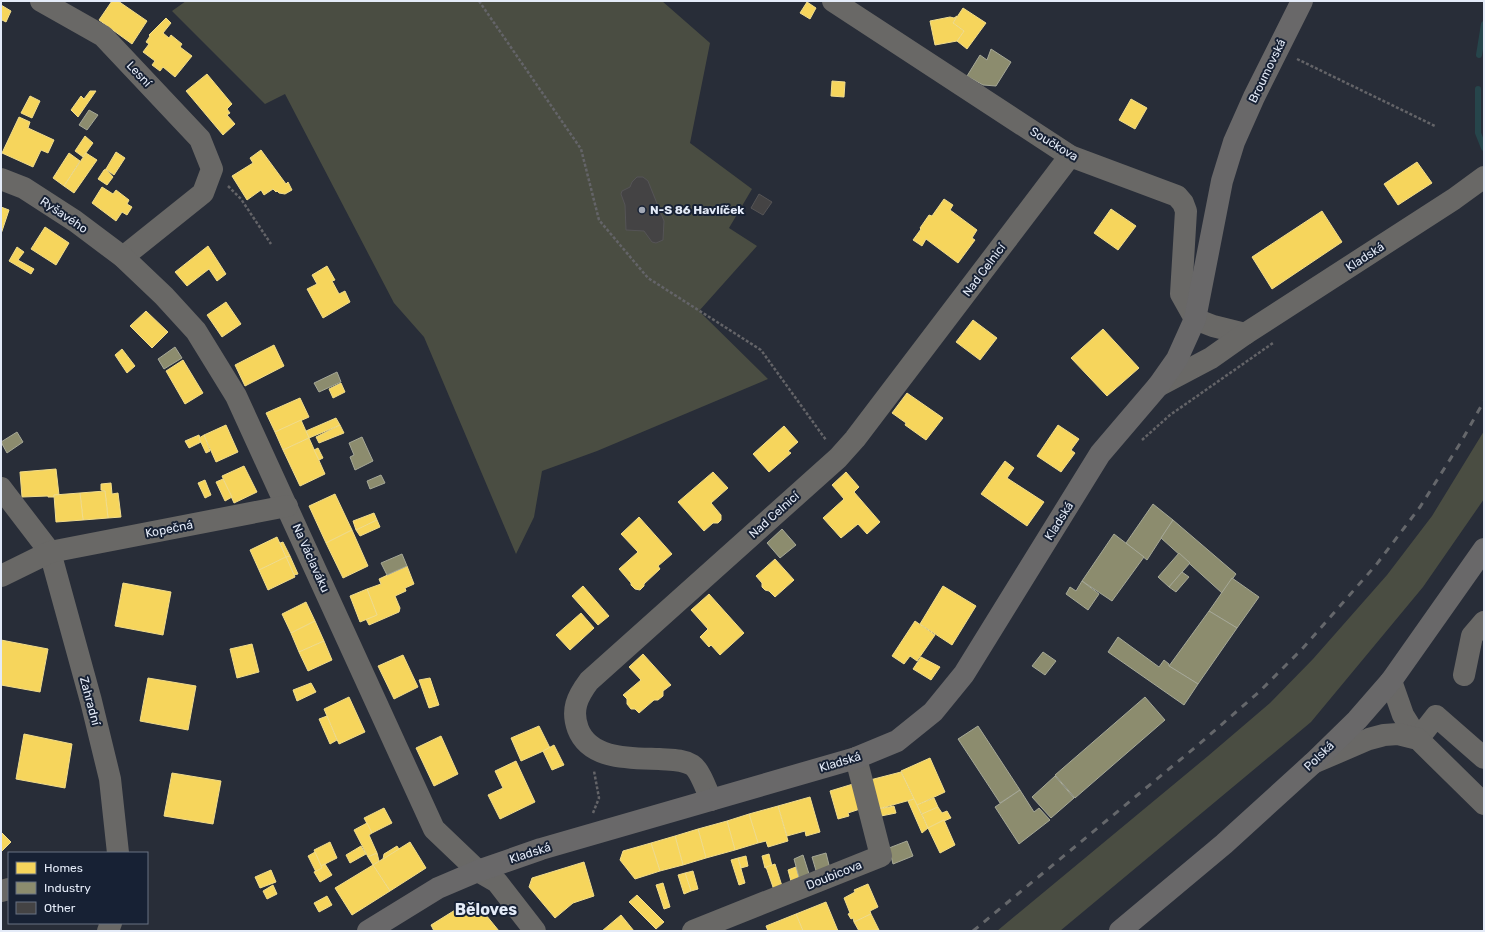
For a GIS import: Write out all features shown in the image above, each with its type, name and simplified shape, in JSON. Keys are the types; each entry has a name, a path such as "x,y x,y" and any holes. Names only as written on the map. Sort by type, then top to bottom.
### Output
{"main road":[{"name":"Broumovská","path":"1234,142 1277,50 1302,1"},
{"name":"Kladská","path":"368,931 438,888 478,871 541,849 856,758 897,741 933,712 964,674 1100,454 1158,386 1178,359 1195,319 1222,181 1234,142"},
{"name":"Polská","path":"1120,931 1224,844 1313,763 1356,720 1391,680 1484,549"}],"street":[{"name":"Lesní","path":"42,1 103,36 200,139 212,169"},
{"name":"Součkova","path":"832,1 1070,156 1178,196 1186,211 1181,294 1195,319"},
{"name":"Nad Celnicí","path":"590,747 580,734 575,721 575,706 580,693 589,681 838,458 855,439 1070,156"},
{"path":"123,257 203,193 212,169"},
{"name":"Kladská","path":"1158,386 1211,358 1245,334 1448,203 1484,177"},
{"name":"Ryšavého","path":"1,179 24,188 75,221 123,257"},
{"name":"Na Václaváku","path":"123,257 164,296 196,331 236,396 434,829 478,871 497,882 535,931"},
{"path":"1195,319 1213,326 1245,334"},
{"path":"1,488 50,552"},
{"name":"Kopečná","path":"1,576 50,552 287,506"},
{"name":"Zahradní","path":"50,552 91,701 110,779 118,852"},
{"path":"1464,675 1472,636 1484,622"},
{"path":"1391,680 1403,715 1418,739 1484,804"},
{"path":"1418,739 1436,716 1484,758"},
{"path":"1313,763 1369,739 1384,735 1398,734 1418,739"},
{"path":"590,747 610,756 676,760 693,765 711,800"},
{"name":"Doubicova","path":"693,931 881,856 856,758"}],"path":[{"path":"479,1 581,148 600,220 648,278 761,350 838,458"},
{"path":"1277,50 1435,126"},
{"path":"212,169 241,199 271,244"},
{"path":"1137,444 1170,415 1276,341"},
{"path":"584,837 599,798 590,747"}],"shaded area":[{"path":"186,1 662,1 710,43 690,143 752,189 729,228 757,246 699,311 768,379 597,451 542,471 534,517 516,554 424,337 394,303 285,94 265,104 172,11"},
{"path":"1484,431 1484,499 1423,587 1311,722 1060,931 997,931 1270,703 1313,659 1387,575 1432,516"}],"building: Homes":[{"path":"112,1 118,1 147,21 132,44 99,20"},
{"path":"807,2 816,8 810,19 800,13"},
{"path":"1,5 11,11 6,22 2,20 1,22"},
{"path":"963,8 986,23 967,49 957,41 964,31 953,23"},
{"path":"957,16 953,23 964,31 957,41 935,45 930,21 950,17 954,18"},
{"path":"166,18 171,23 163,33 169,38 171,35 182,44 180,47 192,56 175,77 163,67 160,71 152,65 155,61 143,52 149,44 146,42 150,36 149,35"},
{"path":"207,74 232,104 227,109 230,113 227,115 235,124 223,135 186,91"},
{"path":"832,81 845,82 844,97 831,96"},
{"path":"90,91 96,91 78,117 71,110 81,96 84,99"},
{"path":"30,96 40,101 32,118 21,113"},
{"path":"1131,99 1147,108 1135,129 1119,120"},
{"path":"19,117 30,122 28,128 54,140 48,153 41,150 33,167 2,153"},
{"path":"85,136 93,143 83,157 75,151"},
{"path":"261,150 286,184 288,182 292,190 285,194 276,192 273,189 264,195 261,190 247,200 232,176 253,163 250,158"},
{"path":"116,152 125,158 114,175 106,169"},
{"path":"69,153 80,161 64,186 53,178"},
{"path":"86,153 97,160 74,193 64,186"},
{"path":"1417,162 1432,183 1398,205 1384,184"},
{"path":"106,169 113,177 107,185 98,179"},
{"path":"102,187 113,194 116,190 129,200 127,204 132,207 127,215 122,212 116,221 92,203"},
{"path":"944,199 953,205 950,210 977,230 972,238 975,240 958,263 926,239 922,246 913,240 929,215 932,216"},
{"path":"1,207 9,210 1,234"},
{"path":"1111,209 1136,226 1118,250 1094,233"},
{"path":"1322,211 1342,242 1272,289 1252,257"},
{"path":"45,227 69,243 56,265 31,249"},
{"path":"208,246 226,274 217,281 209,269 187,286 175,272"},
{"path":"17,247 24,252 18,260 34,269 31,274 9,261"},
{"path":"327,266 335,280 332,281 339,294 345,291 350,302 323,318 307,289 317,284 312,275"},
{"path":"226,302 241,324 222,337 207,315"},
{"path":"146,311 168,332 152,348 130,326"},
{"path":"973,320 997,338 980,360 956,342"},
{"path":"1103,329 1139,368 1107,396 1071,358"},
{"path":"274,345 284,366 245,386 235,365"},
{"path":"122,349 135,366 127,373 115,355"},
{"path":"183,360 203,393 185,404 166,371"},
{"path":"341,383 345,392 333,398 329,389"},
{"path":"907,393 943,418 926,440 905,425 906,423 892,413"},
{"path":"300,398 309,417 275,432 266,413"},
{"path":"336,418 340,425 309,438 306,431"},
{"path":"301,420 309,438 283,450 275,432"},
{"path":"226,425 238,452 216,462 204,435"},
{"path":"340,425 344,433 319,443 316,437"},
{"path":"1058,425 1079,439 1071,450 1075,453 1061,472 1037,456"},
{"path":"784,426 798,442 788,451 791,453 769,472 753,454"},
{"path":"199,435 201,442 189,448 185,441"},
{"path":"204,435 210,451 206,453 199,438"},
{"path":"309,438 325,474 300,486 283,450"},
{"path":"318,448 323,458 319,460 314,450"},
{"path":"1005,461 1014,468 1007,478 1044,502 1027,526 981,494"},
{"path":"244,466 257,492 234,503 222,476"},
{"path":"56,469 59,495 54,495 54,497 22,497 20,472"},
{"path":"713,472 728,488 711,503 721,515 721,520 718,523 713,523 704,531 678,502"},
{"path":"846,472 859,487 854,492 880,522 867,534 858,524 841,538 823,518 844,499 832,485"},
{"path":"223,479 232,497 225,501 216,482"},
{"path":"205,480 211,495 205,498 198,483"},
{"path":"111,483 112,494 118,493 121,517 108,518 105,491 101,490 101,484"},
{"path":"105,491 108,518 83,520 80,493"},
{"path":"80,493 83,520 56,522 54,495"},
{"path":"335,494 352,530 326,543 309,506"},
{"path":"374,513 377,520 356,530 353,521"},
{"path":"639,517 672,554 658,566 660,569 644,584 640,590 635,589 631,585 619,569 638,552 621,534"},
{"path":"377,520 380,527 360,536 356,530"},
{"path":"352,530 368,566 343,578 326,543"},
{"path":"277,537 286,557 259,570 250,550"},
{"path":"283,542 290,556 286,557 280,543"},
{"path":"290,556 298,574 294,575 286,557"},
{"path":"286,557 295,577 268,590 259,570"},
{"path":"775,559 794,580 775,597 762,587 762,583 756,576"},
{"path":"407,566 414,584 405,588 406,591 395,596 400,608 399,612 369,625 366,619 377,615 367,589 381,584 379,579"},
{"path":"123,583 171,592 163,635 115,626"},
{"path":"583,586 609,616 598,625 572,596"},
{"path":"943,586 976,606 952,645 920,624"},
{"path":"367,589 377,615 360,622 350,596"},
{"path":"709,594 744,633 720,655 711,645 709,647 700,637 708,629 691,610"},
{"path":"306,602 315,621 291,633 282,614"},
{"path":"581,613 594,628 570,650 556,635"},
{"path":"315,621 324,641 299,652 291,633"},
{"path":"915,621 935,635 917,661 910,656 904,664 892,656"},
{"path":"1,640 48,649 40,692 1,685"},
{"path":"324,641 332,660 308,671 299,652"},
{"path":"252,644 259,672 237,678 230,649"},
{"path":"643,654 671,685 663,691 663,696 658,700 654,700 639,713 635,709 631,709 627,704 627,699 623,695 641,680 629,667"},
{"path":"403,655 418,687 394,699 378,666"},
{"path":"921,657 940,667 931,680 913,669"},
{"path":"148,678 196,686 188,730 140,721"},
{"path":"430,678 439,705 429,708 419,680"},
{"path":"311,683 316,692 297,701 293,690"},
{"path":"349,697 365,732 339,744 324,709"},
{"path":"327,716 337,740 330,744 319,719"},
{"path":"539,726 550,748 521,761 511,738"},
{"path":"24,734 72,744 65,788 16,779"},
{"path":"441,736 458,774 434,786 416,748"},
{"path":"554,745 564,765 552,770 543,751"},
{"path":"930,758 945,792 917,805 901,771"},
{"path":"516,761 535,802 500,819 488,795 503,788 495,771"},
{"path":"901,772 914,799 878,809 870,780"},
{"path":"172,773 221,781 213,824 164,816"},
{"path":"853,784 860,809 848,813 849,816 838,819 830,791"},
{"path":"810,797 820,832 806,836 805,831 787,836 778,806"},
{"path":"934,798 938,807 922,814 917,805"},
{"path":"914,799 928,828 922,833 908,801"},
{"path":"778,806 788,841 768,847 766,841 758,843 749,814"},
{"path":"894,806 896,813 881,816 878,809"},
{"path":"938,807 942,813 947,811 951,818 928,828 922,814"},
{"path":"384,808 392,823 372,833 364,818"},
{"path":"749,814 758,843 735,850 727,821"},
{"path":"944,820 955,845 940,853 928,828"},
{"path":"727,821 735,850 706,858 698,829"},
{"path":"367,823 372,833 369,835 377,853 368,857 354,830"},
{"path":"698,829 706,858 683,865 675,836"},
{"path":"1,832 11,842 1,852"},
{"path":"675,836 683,865 660,871 651,843"},
{"path":"330,842 337,858 321,866 314,850"},
{"path":"410,842 426,868 390,891 373,865"},
{"path":"651,843 660,871 635,879 620,860 623,851"},
{"path":"361,846 366,854 350,863 346,855"},
{"path":"397,846 399,849 383,859 384,854"},
{"path":"315,852 322,868 316,872 308,856"},
{"path":"377,853 379,861 373,865 368,857"},
{"path":"769,854 772,866 765,868 762,856"},
{"path":"746,856 748,866 741,868 738,858"},
{"path":"738,858 745,883 739,885 731,860"},
{"path":"584,862 594,896 573,903 555,918 529,887 532,878"},
{"path":"325,864 332,875 320,882 314,872 322,868 321,866"},
{"path":"775,864 782,886 774,890 766,867"},
{"path":"373,865 390,891 352,915 335,888"},
{"path":"796,867 800,881 792,885 788,870"},
{"path":"271,870 276,882 260,888 255,877"},
{"path":"693,871 698,889 691,891 685,873"},
{"path":"685,873 691,891 684,894 678,875"},
{"path":"663,883 670,907 664,909 656,885"},
{"path":"868,884 878,907 870,911 871,914 854,922 853,918 851,919 848,914 850,913 844,898 855,892 854,890"},
{"path":"273,885 277,894 267,899 263,891"},
{"path":"637,895 664,922 656,929 629,902"},
{"path":"327,896 332,905 319,912 314,903"},
{"path":"468,902 477,904 499,931 434,931 431,925"},
{"path":"826,902 838,931 803,931 796,914"},
{"path":"796,914 803,931 768,931 766,926"},
{"path":"871,914 879,930 859,931 854,922"},
{"path":"621,915 634,931 602,931"}],"building: Industry":[{"path":"991,49 1011,62 996,86 983,85 967,76 980,55 987,60"},
{"path":"89,110 98,115 87,130 79,125"},
{"path":"175,347 182,358 164,369 158,359"},
{"path":"337,372 341,382 319,392 314,383"},
{"path":"17,432 23,442 7,453 1,442"},
{"path":"362,437 373,461 355,470 350,457 354,455 349,443"},
{"path":"381,475 385,483 370,489 367,481"},
{"path":"1153,504 1173,520 1147,560 1126,543"},
{"path":"1173,520 1236,574 1222,593 1161,538"},
{"path":"782,529 796,545 780,558 767,543"},
{"path":"1114,534 1144,557 1112,601 1082,581"},
{"path":"1179,553 1190,563 1169,587 1158,577"},
{"path":"402,554 407,566 387,575 381,563"},
{"path":"1182,572 1189,577 1176,592 1169,587"},
{"path":"1232,578 1259,597 1237,628 1209,611"},
{"path":"1082,581 1099,594 1088,610 1066,594 1070,587 1076,591"},
{"path":"1209,611 1237,628 1198,684 1169,666"},
{"path":"1118,637 1159,667 1164,660 1169,664 1169,666 1198,684 1184,705 1108,652"},
{"path":"1043,652 1056,661 1045,675 1032,666"},
{"path":"1145,697 1165,720 1075,798 1055,775"},
{"path":"978,726 1020,790 1000,803 958,739"},
{"path":"1055,776 1074,798 1051,818 1032,797"},
{"path":"1020,790 1034,812 1039,808 1050,820 1019,844 995,807"},
{"path":"907,841 913,856 893,864 889,848"},
{"path":"826,853 830,869 817,874 812,857"},
{"path":"803,855 810,877 800,881 794,859"}],"building: Other":[{"name":"N-S 86 Havlíček","path":"637,177 643,177 648,181 664,221 663,240 656,243 652,242 644,231 626,230 625,205 621,194 622,191 630,187 632,182"},
{"path":"759,194 772,202 763,215 751,208"}],"waterway":[{"path":"1479,55 1484,24"},
{"path":"1478,89 1478,133 1484,148"}],"railway":[{"path":"973,931 1198,745 1259,692 1302,649 1376,565 1420,507 1461,442 1484,401"}],"place":[{"name":"N-S 86 Havlíček","path":"642,210"}],"district":[{"name":"Běloves","path":"486,909"}]}
